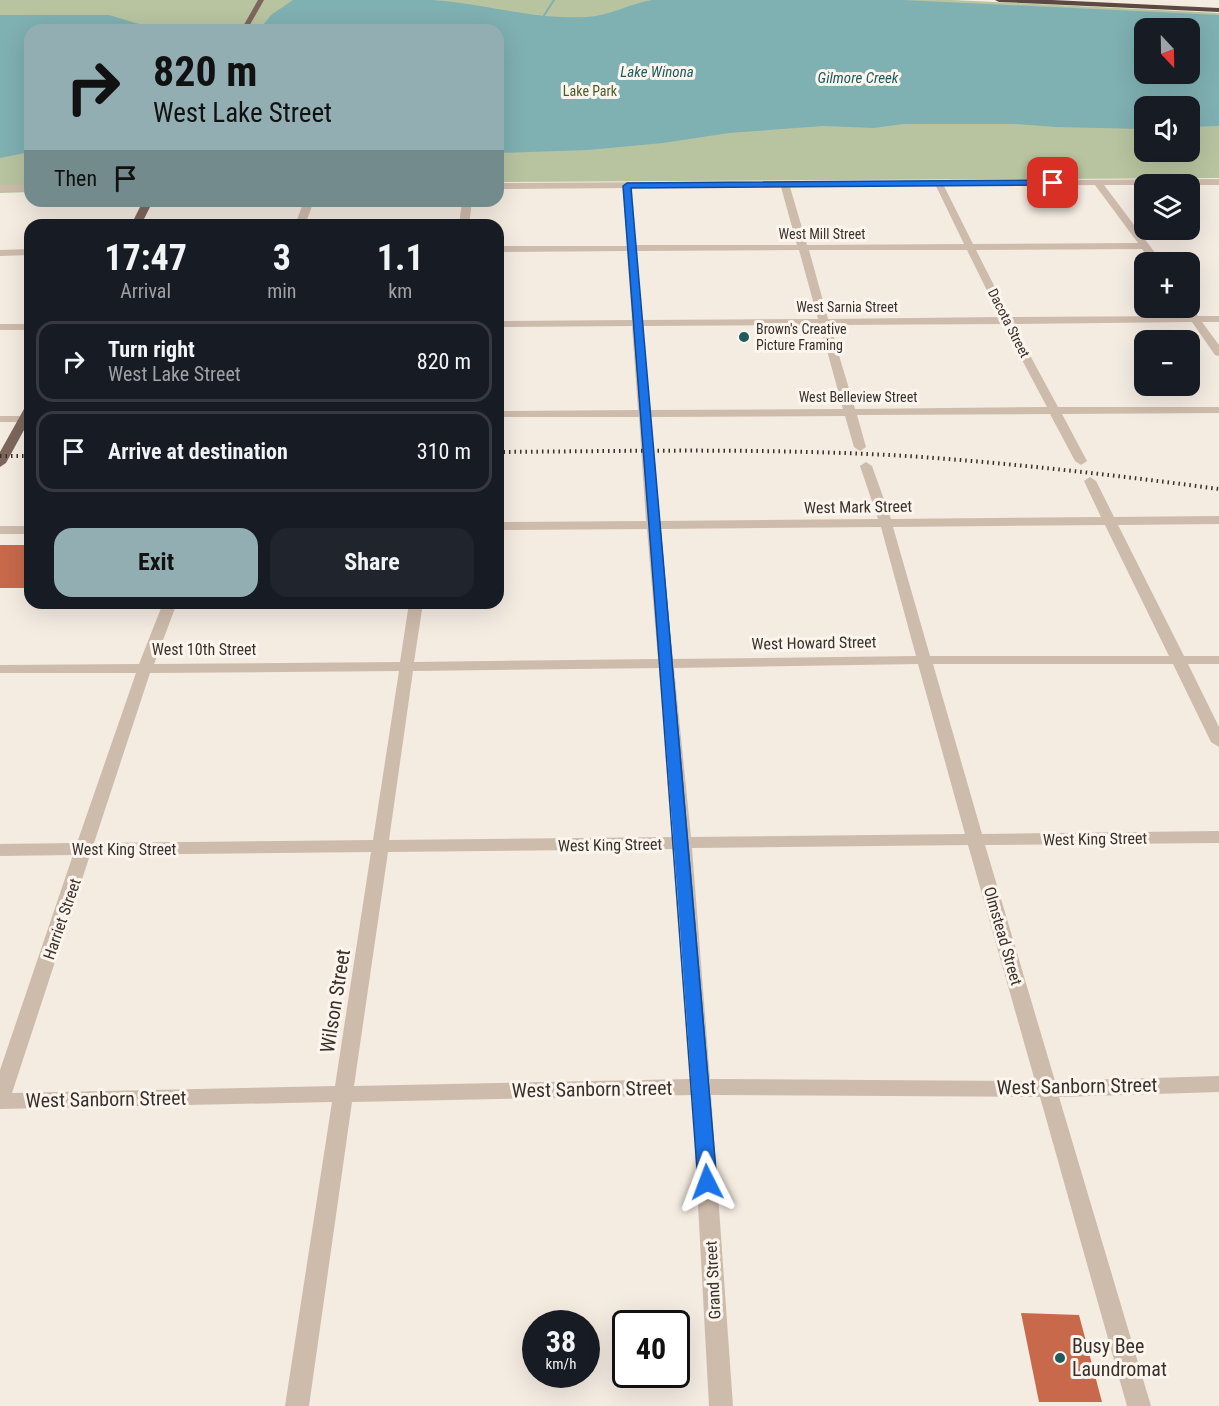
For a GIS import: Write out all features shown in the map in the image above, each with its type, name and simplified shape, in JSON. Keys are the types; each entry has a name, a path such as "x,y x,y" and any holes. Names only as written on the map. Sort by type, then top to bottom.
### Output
{"highway":[{"path":"999,0 1219,9"},
{"path":"1055,0 1219,9"}],"main road":[{"path":"247,24 261,0"},
{"path":"0,463 24,423"}],"street":[{"path":"504,186 1219,182"},
{"path":"1098,183 1150,252"},
{"name":"Dacota Street","path":"939,184 1007,322 1081,461"},
{"path":"785,185 860,447"},
{"name":"Grand Street","path":"627,186 653,525 683,844 721,1406"},
{"path":"0,188 24,188"},
{"name":"West Mill Street","path":"504,249 1146,246"},
{"path":"0,253 24,252"},
{"path":"1195,320 1219,353"},
{"name":"West Sarnia Street","path":"504,324 1219,321"},
{"path":"0,327 24,327"},
{"name":"West Belleview Street","path":"504,414 1219,410"},
{"path":"0,419 24,416"},
{"name":"Olmstead Street","path":"866,466 886,523 975,842 1140,1406"},
{"path":"1090,481 1112,521 1177,660 1219,742"},
{"name":"West Mark Street","path":"504,526 1219,520"},
{"path":"0,530 24,530"},
{"name":"Harriet Street","path":"0,1100 86,849 145,667 168,609"},
{"name":"Wilson Street","path":"297,1406 415,609"},
{"name":"West Howard Street","path":"408,666 924,660 1219,660"},
{"name":"West 10th Street","path":"0,669 408,666"},
{"name":"West King Street","path":"0,850 975,842 1219,837"},
{"name":"West Sanborn Street","path":"0,1100 701,1087 1048,1089 1219,1084"}],"green space":[{"name":"Lake Winona","path":"0,0 953,0 1219,13 1219,178 1200,178 1200,174 1134,174 1134,178 504,182 504,24 24,24 24,192 0,193"}],"water":[{"name":"Lake Winona","path":"293,0 431,0 527,14 566,17 603,14 652,0 903,0 1219,15 1219,126 1200,127 1200,96 1134,96 1134,129 1016,124 903,124 874,128 823,126 729,133 663,143 588,150 504,153 504,24 264,24 271,15"},
{"path":"0,15 109,15 139,24 24,24 24,153 0,158"}],"building":[{"path":"0,545 24,545 24,588 0,588"},
{"name":"Busy Bee Laundromat","path":"1021,1313 1079,1315 1102,1402 1039,1402"}],"waterway":[{"path":"543,17 554,0"}],"railway":[{"path":"504,452 856,453 985,462 1219,489"},
{"path":"0,456 24,456"}],"place":[{"name":"Brown's Creative Picture Framing","path":"744,337"},
{"name":"Busy Bee Laundromat","path":"1060,1358"}],"route":[{"path":"707,1182 685,865 654,537 627,186 1053,183"}],"water label":[{"name":"Gilmore Creek","path":"858,78"}],"park label":[{"name":"Lake Park","path":"590,91"}]}
